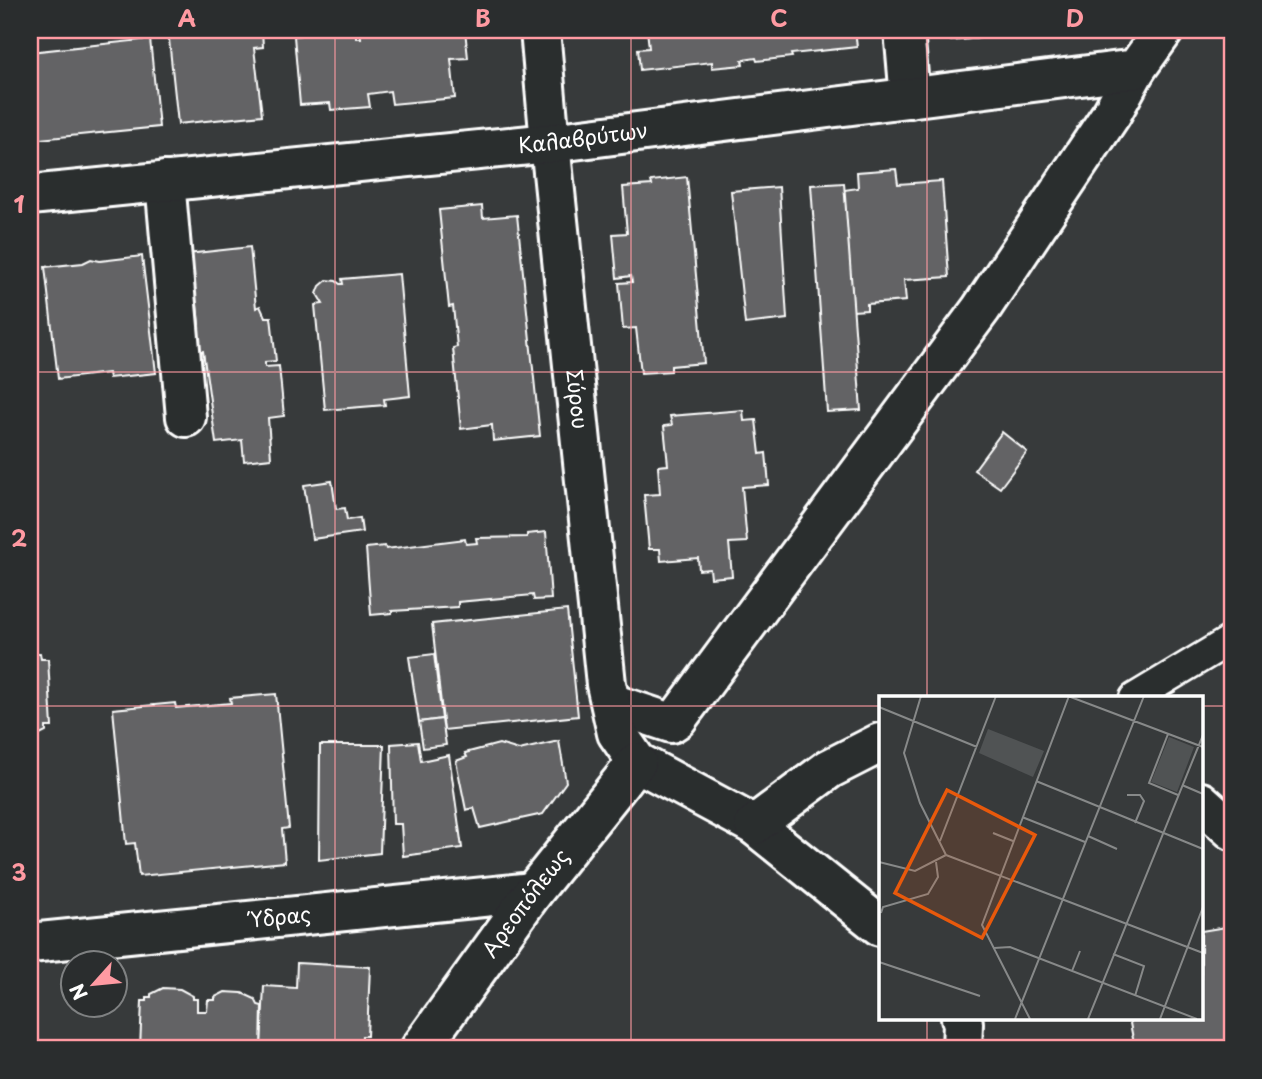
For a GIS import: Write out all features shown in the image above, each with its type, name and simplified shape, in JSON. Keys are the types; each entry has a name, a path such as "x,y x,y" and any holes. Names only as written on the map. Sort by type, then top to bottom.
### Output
{"street":[{"name":"Σύρου","path":"540,30 605,670 617,733 638,762"},
{"path":"904,30 911,98"},
{"path":"611,703 671,723 677,719 981,309 1164,30"},
{"name":"Καλαβρύτων","path":"30,195 550,143 1136,69"},
{"path":"165,181 186,416"},
{"path":"754,825 829,769 879,744"},
{"path":"638,762 754,825 879,925"},
{"name":"Αρεοπόλεως","path":"420,1049 533,892 638,762"},
{"path":"1202,803 1232,830"},
{"name":"Ύδρας","path":"30,943 533,892"},
{"path":"962,1020 962,1049"}],"lane":[{"path":"1137,696 1232,639"}],"building":[{"path":"168,30 262,30 263,47 254,48 262,115 178,124"},
{"path":"356,30 356,38 361,38 360,30 465,30 468,58 451,59 455,98 392,104 390,91 368,94 370,107 331,110 330,103 300,105 294,36"},
{"path":"647,30 855,30 857,47 791,54 792,57 757,61 756,58 742,60 743,65 712,68 712,62 640,70 638,49 649,48"},
{"path":"950,30 1035,30 1035,33 951,41"},
{"path":"1035,30 1064,30 1035,33"},
{"path":"150,39 159,127 30,140 30,52"},
{"path":"896,169 898,184 942,181 949,277 904,280 906,301 867,304 867,310 853,311 844,190 858,188 857,172"},
{"path":"687,177 704,363 671,366 671,371 641,373 636,328 623,329 619,283 632,282 631,276 617,278 613,234 627,233 623,187 652,185 651,181"},
{"path":"844,183 861,410 827,412 811,185"},
{"path":"779,187 787,319 745,324 731,191"},
{"path":"482,206 483,218 517,215 540,436 493,441 492,425 461,429 453,348 457,347 453,306 449,307 439,210"},
{"path":"250,247 256,308 260,306 265,317 271,317 276,361 265,362 265,367 279,366 284,416 268,418 271,458 244,461 242,440 216,443 203,351 186,353 190,325 199,324 197,305 193,305 187,254"},
{"path":"142,256 156,373 109,378 108,373 58,379 45,267 83,263 91,259 100,261"},
{"path":"399,274 410,396 384,399 385,405 325,410 315,305 323,304 317,294 320,286 327,280 343,284 342,279"},
{"path":"30,386 33,428 30,428"},
{"path":"743,410 744,421 756,420 760,454 766,453 769,485 742,487 747,542 729,543 732,576 711,578 710,569 699,570 698,558 661,561 660,549 649,549 644,495 660,494 658,466 668,465 664,426 672,425 670,416"},
{"path":"1002,432 1027,452 1000,488 974,470"},
{"path":"332,481 336,509 345,508 347,520 360,518 362,532 312,539 304,485"},
{"path":"546,532 551,599 534,600 533,595 458,602 458,607 371,615 366,548 385,546 386,549 465,539 466,544 477,543 476,538 527,537 527,534"},
{"path":"567,610 578,716 444,730 432,624"},
{"path":"40,653 41,659 48,659 52,727 46,727 46,732 36,737 30,729 30,654"},
{"path":"434,654 442,719 419,722 409,657"},
{"path":"276,694 289,828 282,829 285,862 139,876 135,843 126,844 113,709 175,703 176,708 231,703 230,698"},
{"path":"442,719 446,745 423,748 419,722"},
{"path":"559,741 566,782 543,814 480,828 474,808 466,810 456,761 467,757 465,753 499,744 519,750"},
{"path":"418,742 421,761 449,755 462,848 403,856 401,824 393,824 391,744"},
{"path":"320,745 384,745 380,853 319,860"},
{"path":"1232,926 1232,1049 1135,1049 1129,1020 1202,1020 1202,931"},
{"path":"297,963 370,967 367,1036 362,1036 361,1049 261,1046 264,986 296,988"},
{"path":"163,988 180,989 193,996 193,999 197,999 197,1011 207,1011 208,1000 215,1000 215,997 225,992 242,993 255,999 258,1005 262,1006 261,1049 140,1049 142,1001 147,1001 147,997"}]}
